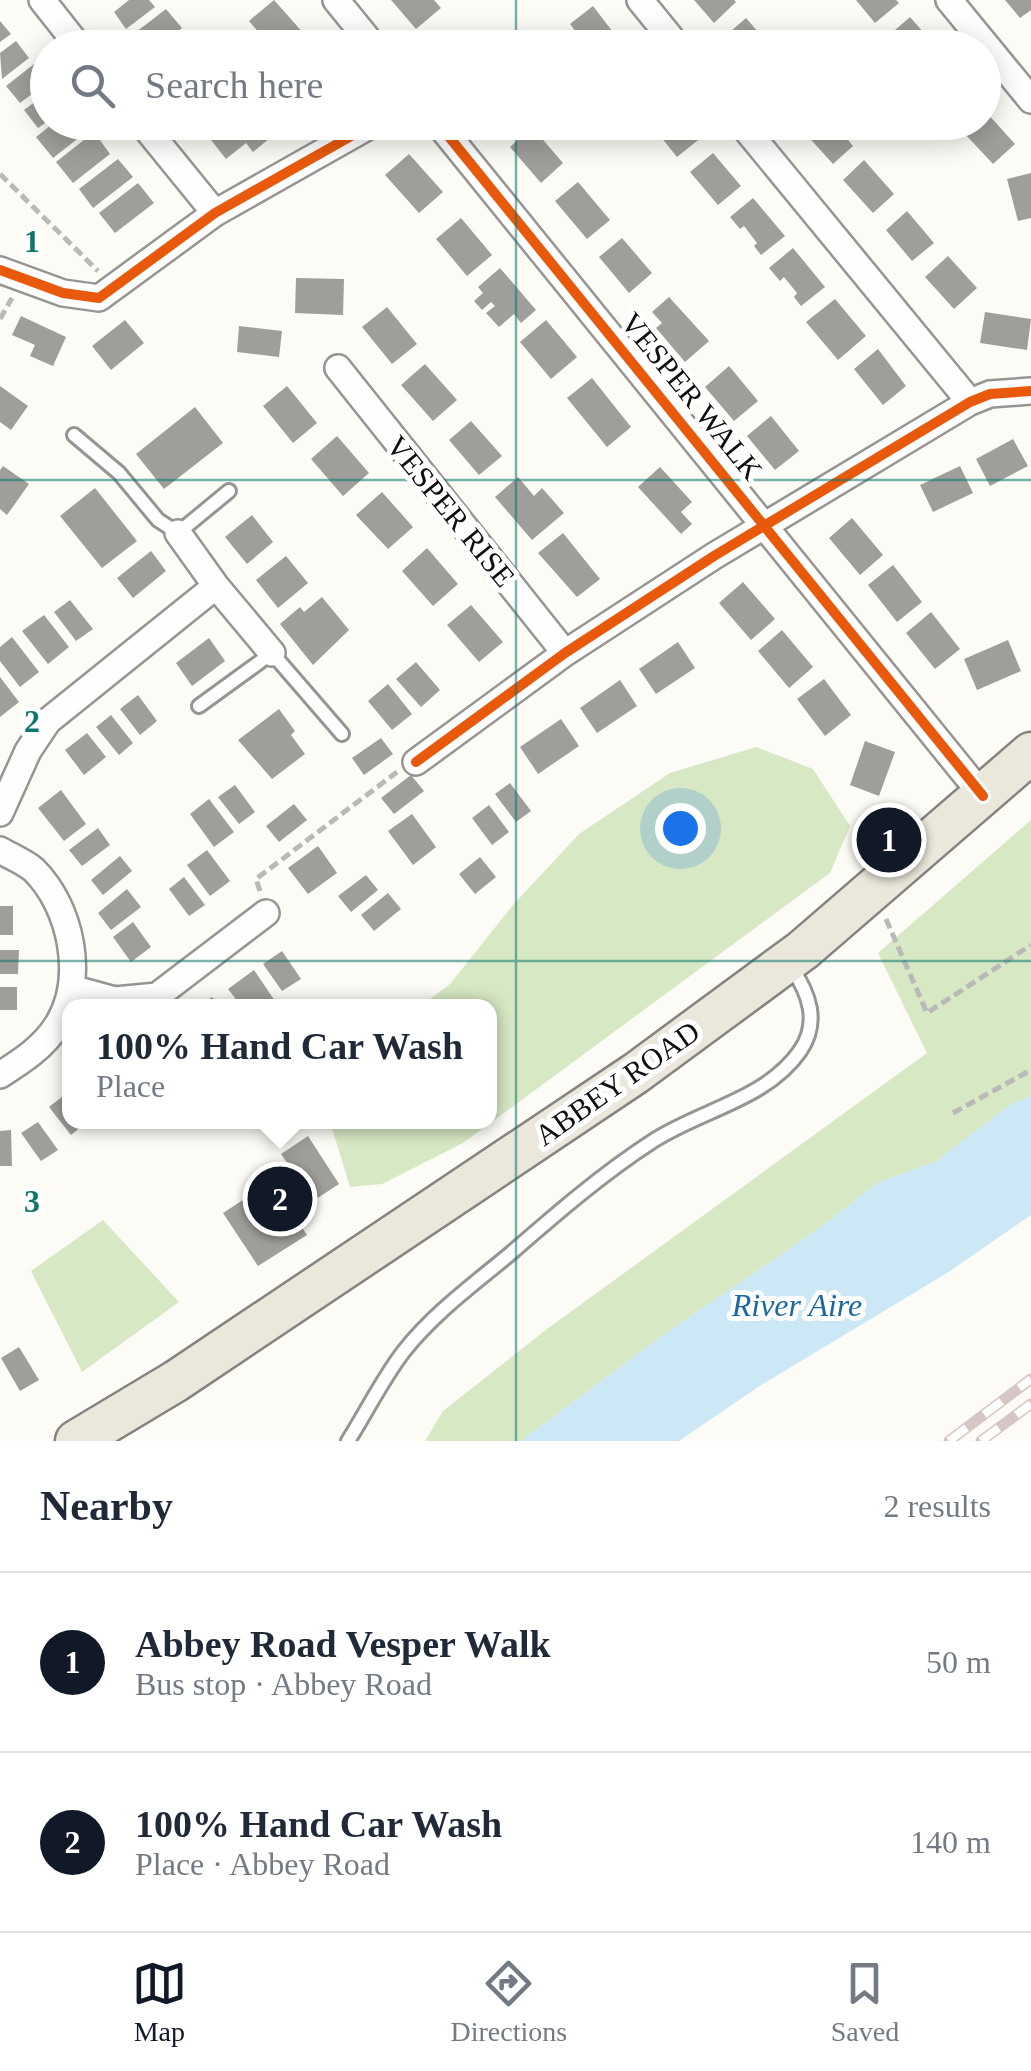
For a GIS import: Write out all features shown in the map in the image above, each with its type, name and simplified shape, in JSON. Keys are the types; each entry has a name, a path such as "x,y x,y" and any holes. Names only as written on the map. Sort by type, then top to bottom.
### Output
{"main road":[{"name":"ABBEY ROAD","path":"76,1441 176,1382 636,1073 787,962 1031,753"}],"street":[{"path":"42,0 66,30"},
{"path":"336,0 360,30"},
{"path":"640,0 664,30"},
{"path":"949,0 974,30"},
{"path":"1001,63 1031,100"},
{"path":"155,140 214,213"},
{"path":"0,270 64,293 99,298 214,213 344,140"},
{"name":"VESPER WALK","path":"451,140 983,796"},
{"path":"755,140 970,402"},
{"name":"VESPER RISE","path":"338,368 566,654"},
{"path":"416,762 566,654 764,524 970,402 990,394 1031,391"},
{"path":"178,533 216,586 272,652"},
{"path":"0,813 28,751 48,720 216,586"},
{"path":"0,850 33,869 58,906 71,938 72,988 68,999"},
{"path":"126,999 157,996 266,913"},
{"path":"72,988 111,999"},
{"path":"0,1075 31,1056 62,1015"}],"lane":[{"path":"74,436 118,473 158,520 178,533 229,492"},
{"path":"199,706 272,652 342,734"},
{"path":"348,1441 403,1352 436,1316 608,1172 657,1138 746,1095 777,1075 799,1052 809,1034 811,1008 805,987 787,962"}],"path":[{"path":"0,174 114,287"},
{"path":"266,913 256,879 384,779 416,762"},
{"path":"873,891 927,1014 1031,946"},
{"path":"952,1113 1031,1070"}],"green space":[{"path":"756,747 813,769 850,826 830,873 497,1118 497,999 430,999 450,984 513,905 579,834 670,773"},
{"path":"1031,820 1031,1096 1010,1105 935,1162 879,1182 521,1441 425,1441 443,1411 547,1329 927,1053 878,953"},
{"path":"332,1129 482,1129 463,1143 382,1184 350,1187"},
{"path":"103,1220 179,1302 82,1372 31,1271"}],"water":[{"name":"River Aire","path":"1031,1096 1031,1215 947,1273 761,1385 679,1441 521,1441 879,1182 935,1162 1010,1105"}],"building":[{"path":"129,0 149,0 155,7 126,29 114,12"},
{"path":"274,0 301,30 257,30 249,21"},
{"path":"391,0 434,0 441,8 416,29"},
{"path":"694,0 734,0 736,2 714,23"},
{"path":"856,0 896,0 899,3 875,23"},
{"path":"1005,0 1031,0 1031,10 1020,18"},
{"path":"593,6 611,30 574,30 570,24"},
{"path":"166,9 182,28 180,30 139,30"},
{"path":"910,17 921,30 895,30"},
{"path":"746,18 756,30 732,30"},
{"path":"0,21 11,34 0,42"},
{"path":"16,41 29,58 2,79 0,53"},
{"path":"30,67 30,96 20,103 6,86"},
{"path":"1001,128 1015,144 993,164 971,140 1001,140"},
{"path":"38,140 76,140 53,158"},
{"path":"84,140 100,140 110,154 73,183 56,162"},
{"path":"211,140 268,140 253,152 246,143 226,159"},
{"path":"518,140 543,140 563,163 541,183 510,147"},
{"path":"663,140 698,140 677,157"},
{"path":"811,140 848,140 853,146 833,164"},
{"path":"713,153 741,186 718,205 690,172"},
{"path":"409,154 443,192 419,213 385,175"},
{"path":"118,159 133,177 93,208 79,189"},
{"path":"864,160 894,194 873,213 843,180"},
{"path":"1031,173 1031,218 1018,221 1007,179"},
{"path":"578,182 610,220 587,239 555,201"},
{"path":"138,183 154,203 115,233 99,213"},
{"path":"753,198 785,236 761,255 744,226 740,229 730,217"},
{"path":"907,211 934,243 912,261 886,230"},
{"path":"461,218 492,255 467,276 436,239"},
{"path":"622,238 652,273 629,293 599,257"},
{"path":"793,248 825,287 801,306 794,297 797,293 784,277 780,281 769,268"},
{"path":"948,256 977,288 954,309 925,277"},
{"path":"500,268 536,310 521,323 514,314 499,327 486,313 495,306 491,302 482,310 474,301 483,293 478,287"},
{"path":"296,278 344,279 343,315 295,313"},
{"path":"669,297 709,341 685,362 656,328 662,323 652,312"},
{"path":"835,299 866,336 838,360 806,322"},
{"path":"387,307 417,344 392,364 362,327"},
{"path":"985,312 1031,319 1027,350 980,343"},
{"path":"21,316 66,337 53,366 30,356 35,345 12,335"},
{"path":"125,320 144,343 111,370 92,346"},
{"path":"546,320 577,357 551,379 520,342"},
{"path":"239,326 282,331 279,357 237,352"},
{"path":"878,349 906,386 883,405 854,369"},
{"path":"425,364 457,400 433,421 401,385"},
{"path":"729,366 758,401 734,421 705,387"},
{"path":"592,378 631,427 607,447 567,398"},
{"path":"0,386 28,406 11,430 0,422"},
{"path":"287,386 317,423 293,443 263,406"},
{"path":"195,407 223,443 164,489 136,454"},
{"path":"771,416 799,451 775,470 747,436"},
{"path":"471,421 502,456 479,475 449,440"},
{"path":"337,436 369,473 343,496 311,459"},
{"path":"1013,439 1028,466 990,486 976,459"},
{"path":"3,466 29,484 7,515 0,509"},
{"path":"960,466 973,493 933,512 920,485"},
{"path":"660,467 692,502 681,512 692,524 681,534 638,487"},
{"path":"518,477 534,496 542,488 564,513 532,540 495,497"},
{"path":"95,488 137,541 102,568 60,516"},
{"path":"382,492 413,527 388,549 356,515"},
{"path":"252,515 273,542 247,564 225,537"},
{"path":"852,518 883,555 860,575 829,538"},
{"path":"563,533 600,579 577,597 538,553"},
{"path":"427,548 458,584 433,606 402,571"},
{"path":"151,551 166,571 133,598 117,578"},
{"path":"286,556 308,583 278,608 256,580"},
{"path":"893,565 922,602 897,622 868,585"},
{"path":"743,582 775,619 751,640 719,603"},
{"path":"322,597 349,630 313,665 280,624 300,607 304,612"},
{"path":"70,600 93,629 76,641 54,612"},
{"path":"471,605 503,642 479,662 447,625"},
{"path":"931,612 960,649 935,669 906,633"},
{"path":"44,615 69,647 48,664 22,631"},
{"path":"782,630 813,667 789,688 758,651"},
{"path":"12,637 39,672 20,687 0,661 0,647"},
{"path":"209,638 225,661 192,686 176,663"},
{"path":"1008,640 1021,671 977,690 964,659"},
{"path":"678,642 695,668 656,694 639,669"},
{"path":"416,662 440,690 421,707 396,679"},
{"path":"0,677 19,702 0,717"},
{"path":"824,679 851,715 825,736 797,699"},
{"path":"620,680 637,706 597,733 580,708"},
{"path":"388,684 412,714 392,730 368,701"},
{"path":"138,695 157,721 140,735 120,709"},
{"path":"279,709 305,754 272,779 238,740"},
{"path":"111,715 133,743 119,755 96,727"},
{"path":"561,719 579,746 538,774 520,747"},
{"path":"87,733 106,757 84,775 65,750"},
{"path":"381,738 393,754 364,775 352,758"},
{"path":"865,741 895,752 879,796 850,785"},
{"path":"411,775 424,791 394,814 381,798"},
{"path":"510,783 531,811 516,822 495,794"},
{"path":"235,785 255,812 239,824 218,797"},
{"path":"61,790 86,824 64,841 38,808"},
{"path":"209,799 234,832 214,847 190,814"},
{"path":"294,804 307,820 279,842 266,826"},
{"path":"489,805 509,832 492,845 472,818"},
{"path":"412,814 436,847 413,865 388,831"},
{"path":"98,828 110,845 82,866 69,850"},
{"path":"318,846 337,873 308,894 288,868"},
{"path":"207,850 230,881 210,896 187,865"},
{"path":"120,856 132,871 103,895 91,880"},
{"path":"480,857 496,877 475,894 459,874"},
{"path":"366,875 378,890 351,912 338,896"},
{"path":"184,877 205,905 189,916 169,889"},
{"path":"127,889 141,907 111,930 98,913"},
{"path":"388,893 401,909 374,931 361,915"},
{"path":"0,906 13,906 13,935 0,935"},
{"path":"133,922 151,947 131,962 113,937"},
{"path":"0,950 19,950 18,974 0,974"},
{"path":"282,951 301,979 282,991 263,964"},
{"path":"254,970 274,999 236,999 228,989"},
{"path":"0,987 17,987 17,1010 0,1010"},
{"path":"62,1097 62,1124 49,1107"},
{"path":"38,1122 58,1150 41,1161 21,1133"},
{"path":"11,1130 12,1166 0,1166 0,1131"},
{"path":"308,1136 339,1184 293,1214 307,1235 258,1266 223,1213 272,1181 275,1186 294,1173 281,1154"},
{"path":"19,1347 39,1380 20,1391 1,1358"}],"railway":[{"path":"949,1441 1031,1379"},
{"path":"981,1441 1031,1404"}],"cycle path":[{"path":"0,270 63,293 99,298 215,213 344,140"},
{"path":"452,140 983,796"},
{"path":"416,762 565,653 714,556 970,402 990,394 1031,391"}],"place":[{"name":"Abbey Road Vesper Walk","path":"889,840"},
{"name":"100% Hand Car Wash","path":"280,1199"}]}
